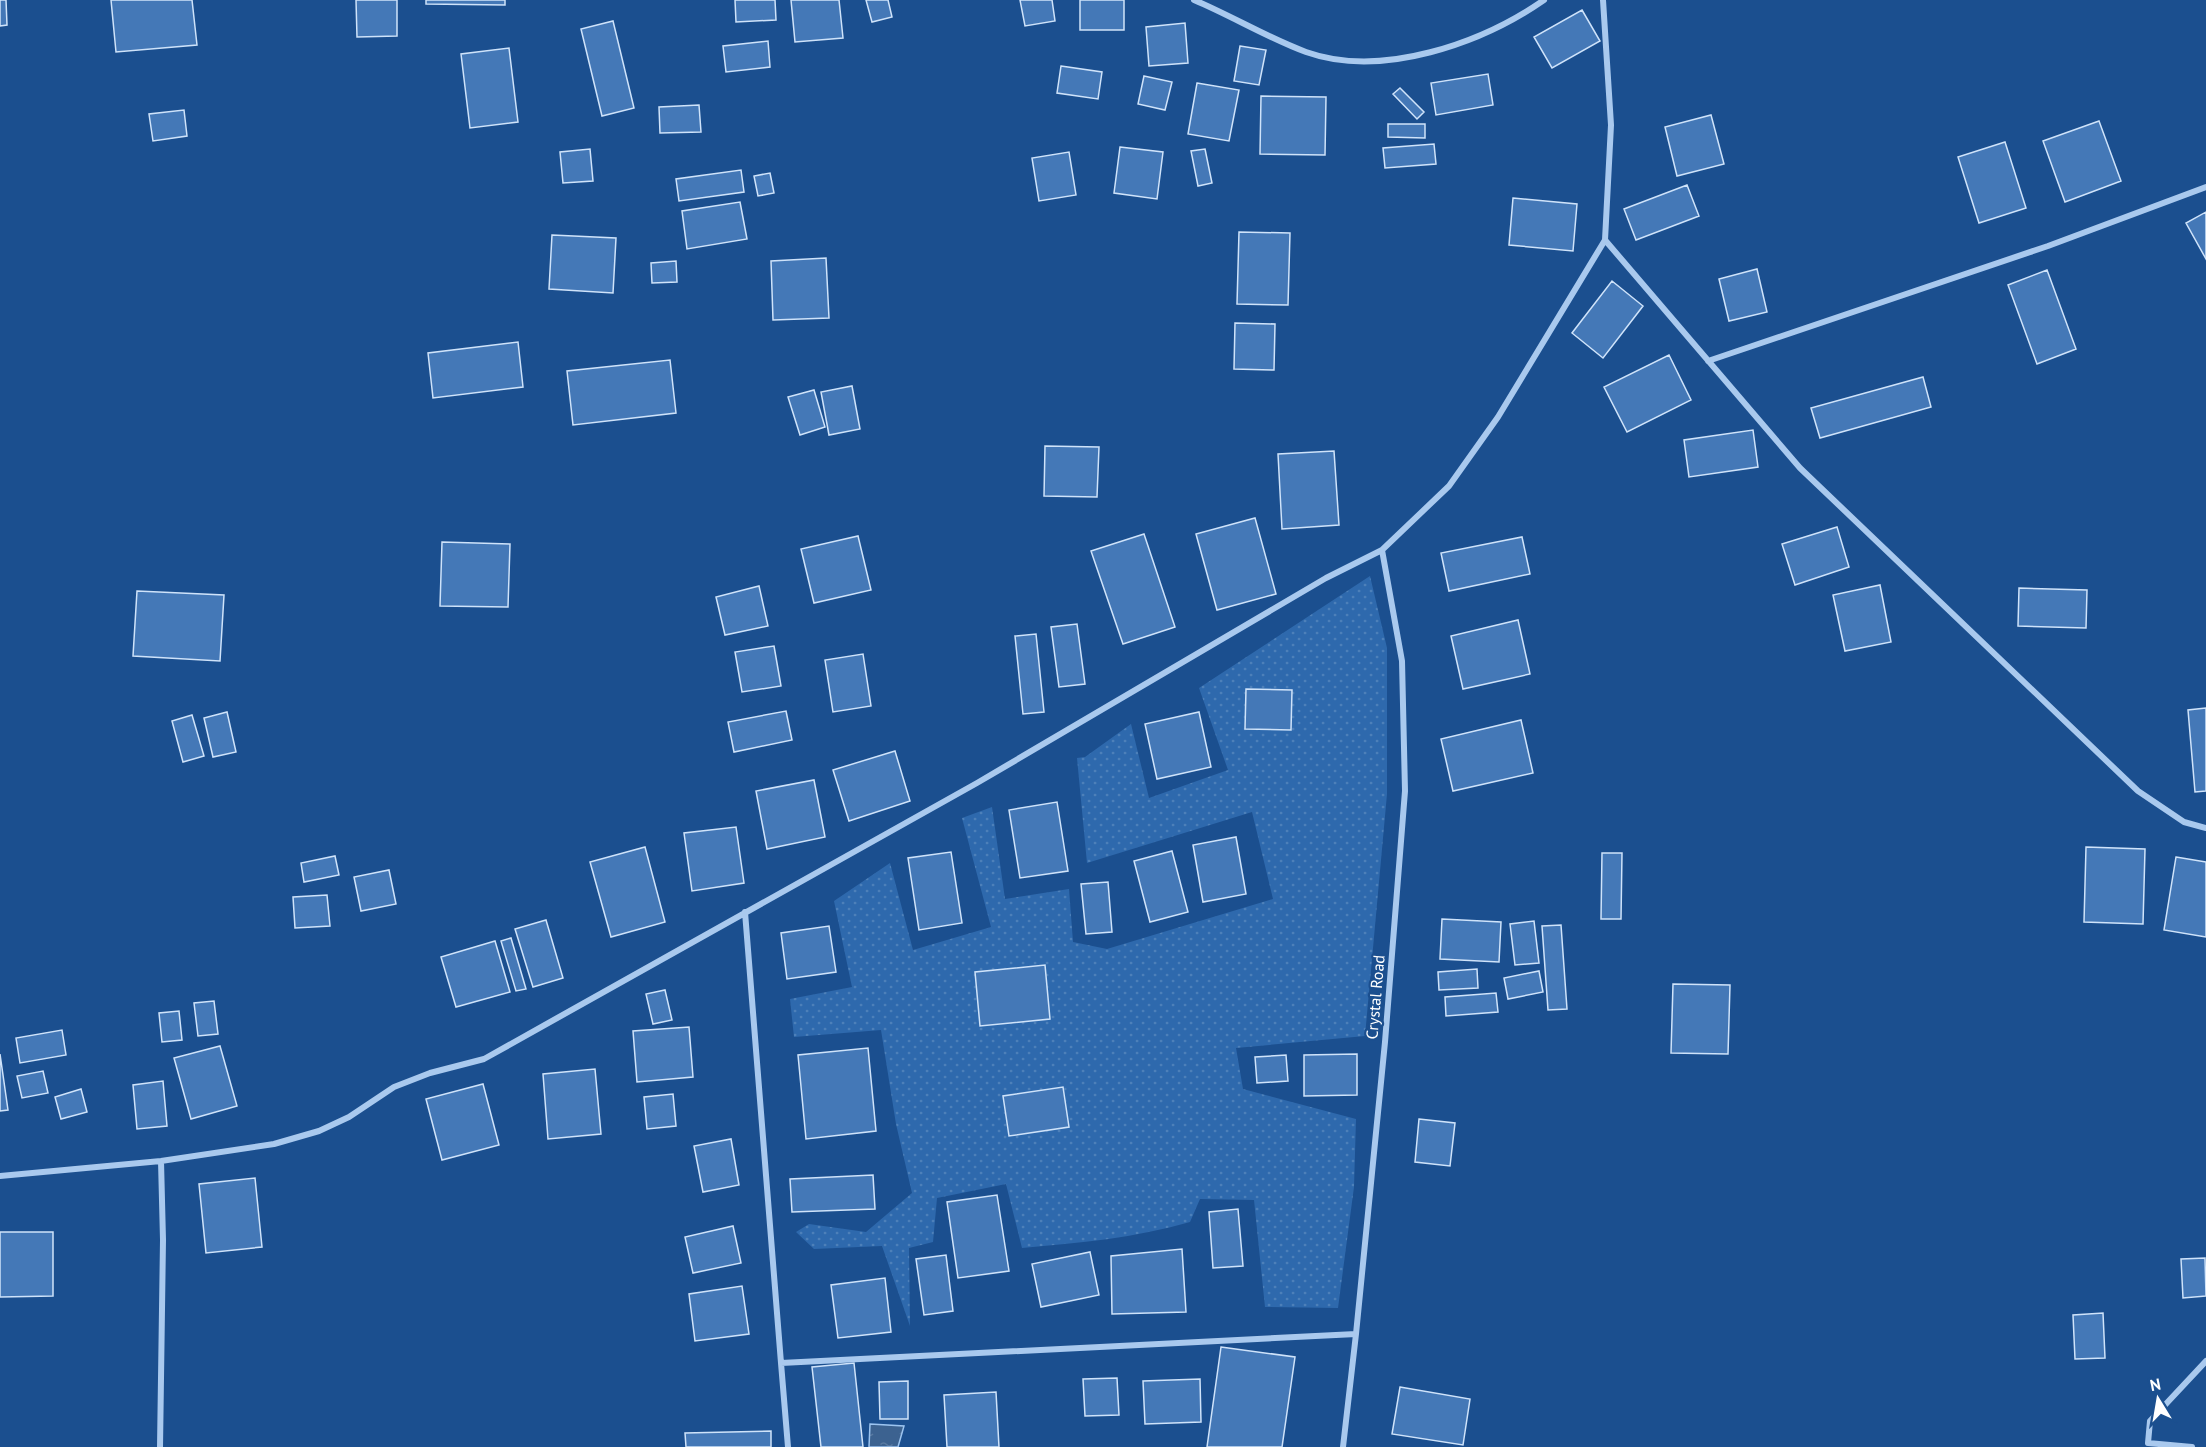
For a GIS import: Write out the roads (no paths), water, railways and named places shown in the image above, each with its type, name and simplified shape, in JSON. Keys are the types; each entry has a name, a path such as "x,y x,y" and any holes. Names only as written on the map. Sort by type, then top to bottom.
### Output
{"street":[{"path":"1194,0 1308,52 1359,62 1432,52 1516,19 1545,0"},
{"path":"0,1176 160,1161 274,1144 319,1131 349,1117 394,1087 430,1073 484,1059 977,783 1326,578 1382,550 1449,486 1498,417 1605,240 1611,125 1603,0"},
{"path":"1708,361 2048,246 2206,187"},
{"path":"1605,240 1800,468 2138,791 2184,822 2206,828"},
{"name":"Crystal Road","path":"1342,1447 1356,1334 1384,1054 1405,791 1402,661 1382,550"},
{"path":"745,912 788,1447"},
{"path":"160,1161 163,1240 160,1447"},
{"path":"781,1364 1356,1334"},
{"path":"2192,1447 2148,1443 2148,1433 2150,1421 2206,1361"}],"water":[{"path":"870,1424 904,1426 898,1447 869,1447"}]}
